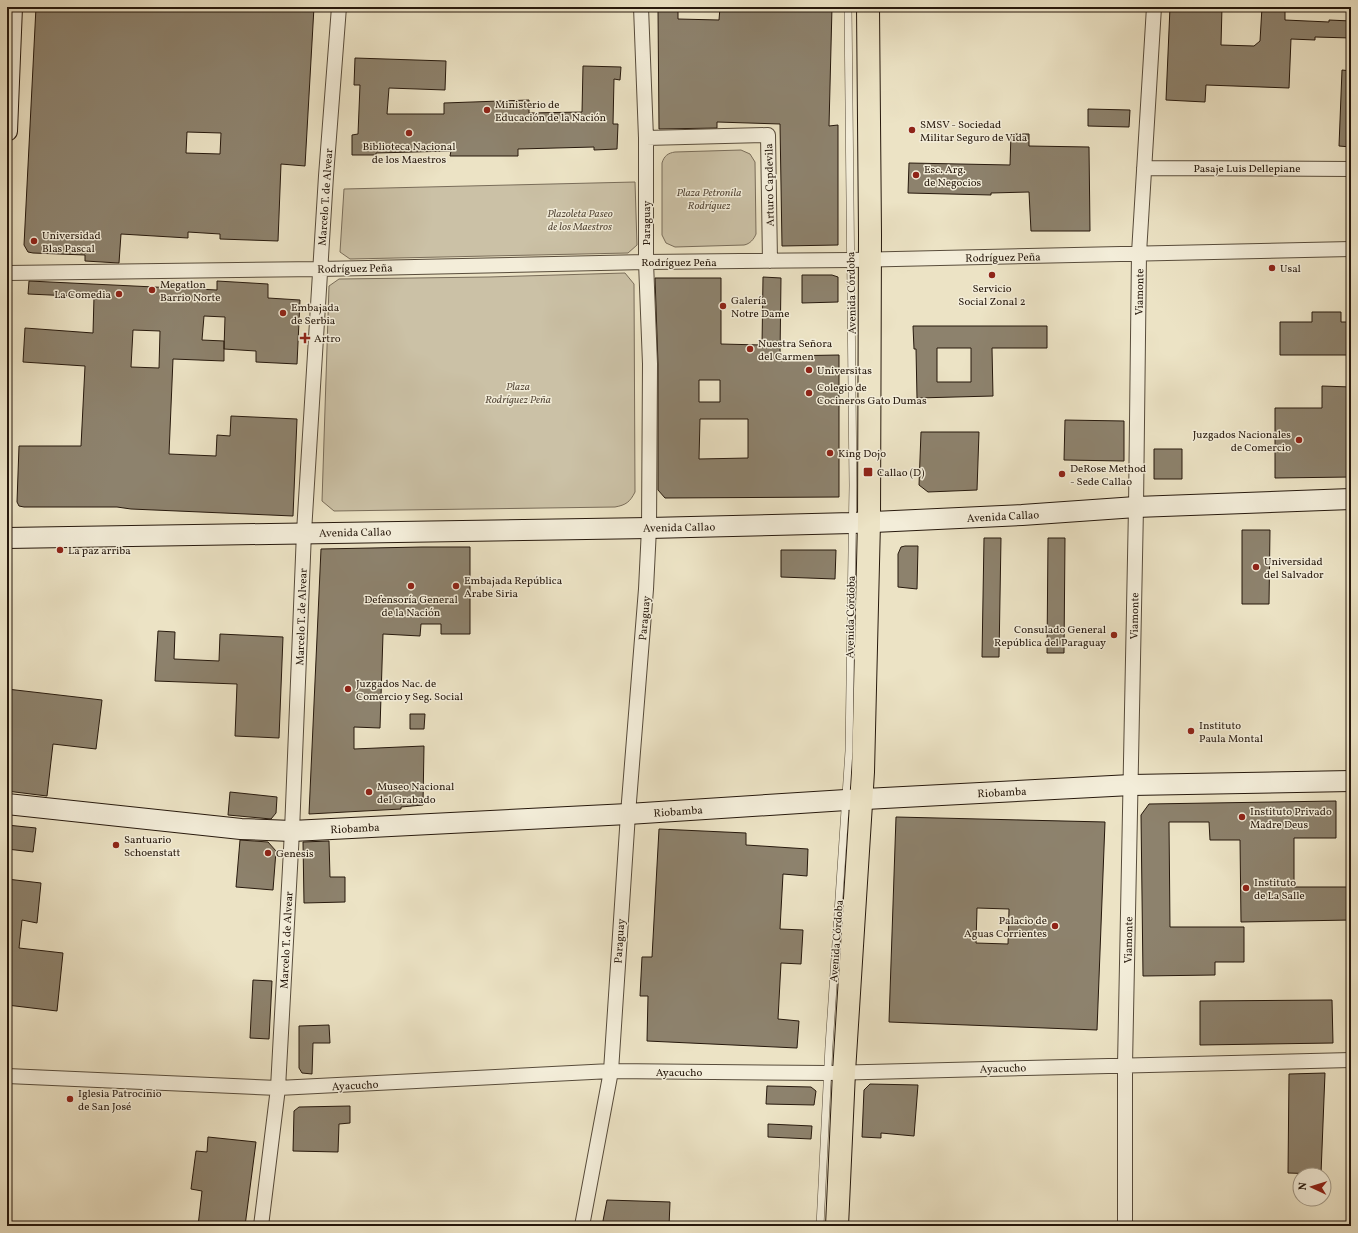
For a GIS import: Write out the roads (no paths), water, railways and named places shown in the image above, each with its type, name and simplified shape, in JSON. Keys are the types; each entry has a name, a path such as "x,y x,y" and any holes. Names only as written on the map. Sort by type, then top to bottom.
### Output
{"main road":[{"path":"7,131 12,7"},
{"name":"Avenida Córdoba","path":"837,1226 836,1073 854,799 863,772 861,260 868,7"},
{"name":"Avenida Callao","path":"7,538 304,532 649,528 861,523 1022,515 1136,507 1351,499"},
{"name":"Riobamba","path":"7,804 241,829 292,831 628,814 854,799 1131,785 1351,781"}],"street":[{"name":"Marcelo T. de Alvear","path":"261,1226 278,1088 292,831 304,532 320,269 339,7"},
{"name":"Paraguay","path":"582,1226 611,1071 628,814 646,589 649,528 650,364 646,262 646,138 641,7"},
{"name":"Viamonte","path":"1125,1226 1125,1065 1136,507 1139,253 1154,7"},
{"name":"Arturo Capdevila","path":"646,138 768,135 770,261"},
{"name":"Pasaje Luis Dellepiane","path":"1144,168 1351,169"},
{"name":"Rodríguez Peña","path":"7,272 320,269 646,262 861,260 1351,248"},
{"name":"Ayacucho","path":"7,1076 278,1088 611,1071 836,1073 1351,1060"}],"lane":[{"name":"Avenida Córdoba","path":"848,7 861,260"},
{"name":"Avenida Córdoba","path":"820,1226 836,1073"}],"place":[{"name":"Ministerio de Educación de la Nación","path":"487,110"},
{"name":"SMSV - Sociedad Militar Seguro de Vida","path":"912,130"},
{"name":"Biblioteca Nacional de los Maestros","path":"409,133"},
{"name":"Esc. Arg. de Negocios","path":"916,175"},
{"name":"Universidad Blas Pascal","path":"34,241"},
{"name":"Usal","path":"1272,268"},
{"name":"Servicio Social Zonal 2","path":"992,275"},
{"name":"Megatlon Barrio Norte","path":"152,290"},
{"name":"La Comedia","path":"119,294"},
{"name":"Galería Notre Dame","path":"723,306"},
{"name":"Embajada de Serbia","path":"283,313"},
{"name":"Artro","path":"305,338"},
{"name":"Nuestra Señora del Carmen","path":"750,349"},
{"name":"Universitas","path":"809,370"},
{"name":"Colegio de Cocineros Gato Dumas","path":"809,393"},
{"name":"Juzgados Nacionales de Comercio","path":"1299,440"},
{"name":"King Dojo","path":"830,453"},
{"name":"Callao (D)","path":"868,472"},
{"name":"DeRose Method - Sede Callao","path":"1062,474"},
{"name":"La paz arriba","path":"60,550"},
{"name":"Universidad del Salvador","path":"1256,567"},
{"name":"Defensoría General de la Nación","path":"411,586"},
{"name":"Embajada República Arabe Siria","path":"456,586"},
{"name":"Consulado General República del Paraguay","path":"1114,635"},
{"name":"Juzgados Nac. de Comercio y Seg. Social","path":"348,689"},
{"name":"Instituto Paula Montal","path":"1191,731"},
{"name":"Museo Nacional del Grabado","path":"369,792"},
{"name":"Instituto Privado Madre Deus","path":"1242,817"},
{"name":"Santuario Schoenstatt","path":"116,845"},
{"name":"Genesis","path":"268,853"},
{"name":"Instituto de La Salle","path":"1246,888"},
{"name":"Palacio de Aguas Corrientes","path":"1055,926"},
{"name":"Iglesia Patrocinio de San José","path":"70,1099"}],"park label":[{"name":"Plaza Petronila Rodríguez","path":"709,198"},
{"name":"Plazoleta Paseo de los Maestros","path":"580,219"},
{"name":"Plaza Rodríguez Peña","path":"518,392"}]}
